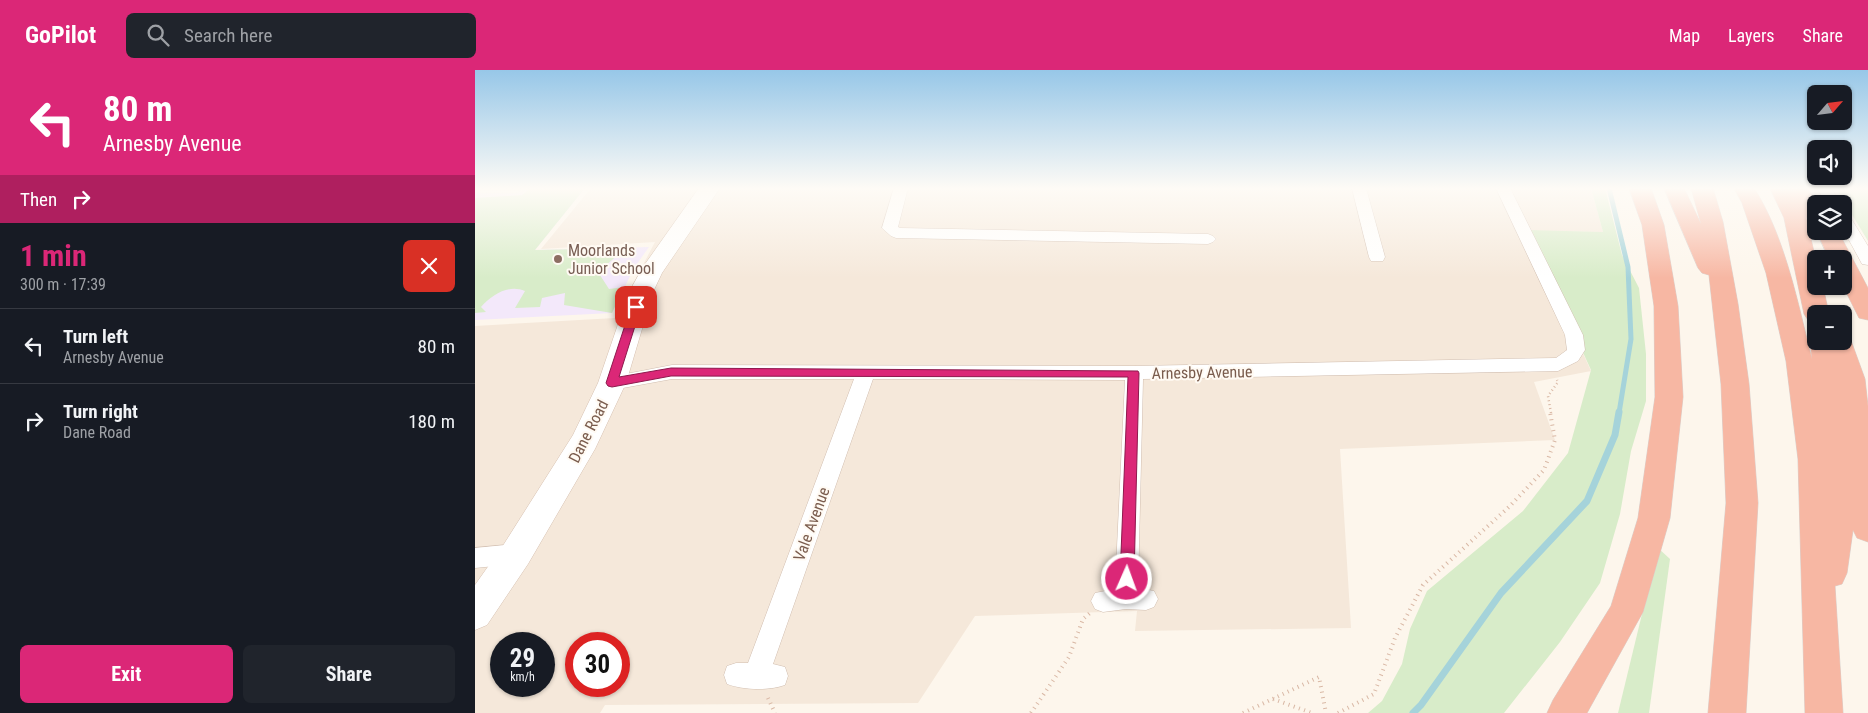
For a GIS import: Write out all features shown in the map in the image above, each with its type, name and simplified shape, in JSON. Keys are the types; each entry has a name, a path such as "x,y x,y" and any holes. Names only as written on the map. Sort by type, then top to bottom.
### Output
{"highway":[{"path":"1566,713 1626,612 1655,518 1669,397 1666,306 1651,218"},
{"path":"1687,218 1726,304"},
{"path":"1711,218 1726,304 1735,384 1743,503 1727,713"},
{"path":"1758,218 1777,274 1799,361 1813,459 1824,713"},
{"path":"1806,218 1813,250"},
{"path":"1806,218 1816,305"},
{"path":"1852,280 1868,312"},
{"path":"1820,627 1841,505 1824,350"},
{"path":"1843,350 1851,380 1868,528"}],"main road":[{"name":"Dane Road","path":"475,614 516,554 585,441 612,383 641,292 651,272 688,218"}],"street":[{"path":"893,218 890,228 896,233 1208,239"},
{"path":"1367,218 1377,257"},
{"name":"Arnesby Avenue","path":"612,383 671,372 1134,373 1548,366 1567,361 1574,355 1577,347 1574,335 1517,218"},
{"path":"1852,232 1868,260"},
{"name":"Vale Avenue","path":"756,676 866,372"},
{"path":"1103,601 1136,598 1134,373"},
{"path":"475,558 516,554"}],"path":[{"path":"1338,713 1374,694 1395,638 1423,585 1510,506 1544,470 1555,440 1548,396 1558,382 1548,366"},
{"path":"1031,713 1069,657 1083,619 1103,601"},
{"path":"1243,713 1319,676 1326,713"},
{"path":"1272,699 1312,713"}],"shaded area":[{"name":"Moorlands Junior School","path":"475,218 561,218 535,250 649,247 634,268 612,313 475,320"},
{"path":"566,218 1599,218 1603,232 1527,231 1591,371 1534,382 1555,440 1340,449 1351,628 1135,631 1137,611 975,616 918,703 605,705 600,713 475,713 475,326 615,318 655,242 541,249"}],"green space":[{"name":"Moorlands Junior School","path":"475,218 561,218 535,250 626,248 598,272 609,289 624,287 612,313 564,305 565,293 542,298 540,307 515,308 525,291 513,289 495,295 485,303 481,307 486,312 475,313"},
{"path":"1599,218 1613,218 1622,255 1639,288 1646,354 1646,401 1631,451 1620,514 1600,583 1560,642 1504,713 1368,713 1382,701 1402,664 1410,629 1427,591 1523,511 1568,453 1591,370 1527,230 1603,232"},
{"path":"1854,218 1868,218 1868,241"},
{"path":"1658,548 1670,559 1649,713 1618,713"}],"waterway":[{"path":"1616,218 1628,267 1631,339 1619,413"},
{"path":"1413,713 1421,705 1501,593 1587,501 1615,435 1619,412"}],"place":[{"name":"Moorlands Junior School","path":"558,259"}],"route":[{"path":"636,307 612,383 671,372 1134,373 1127,579"}]}
